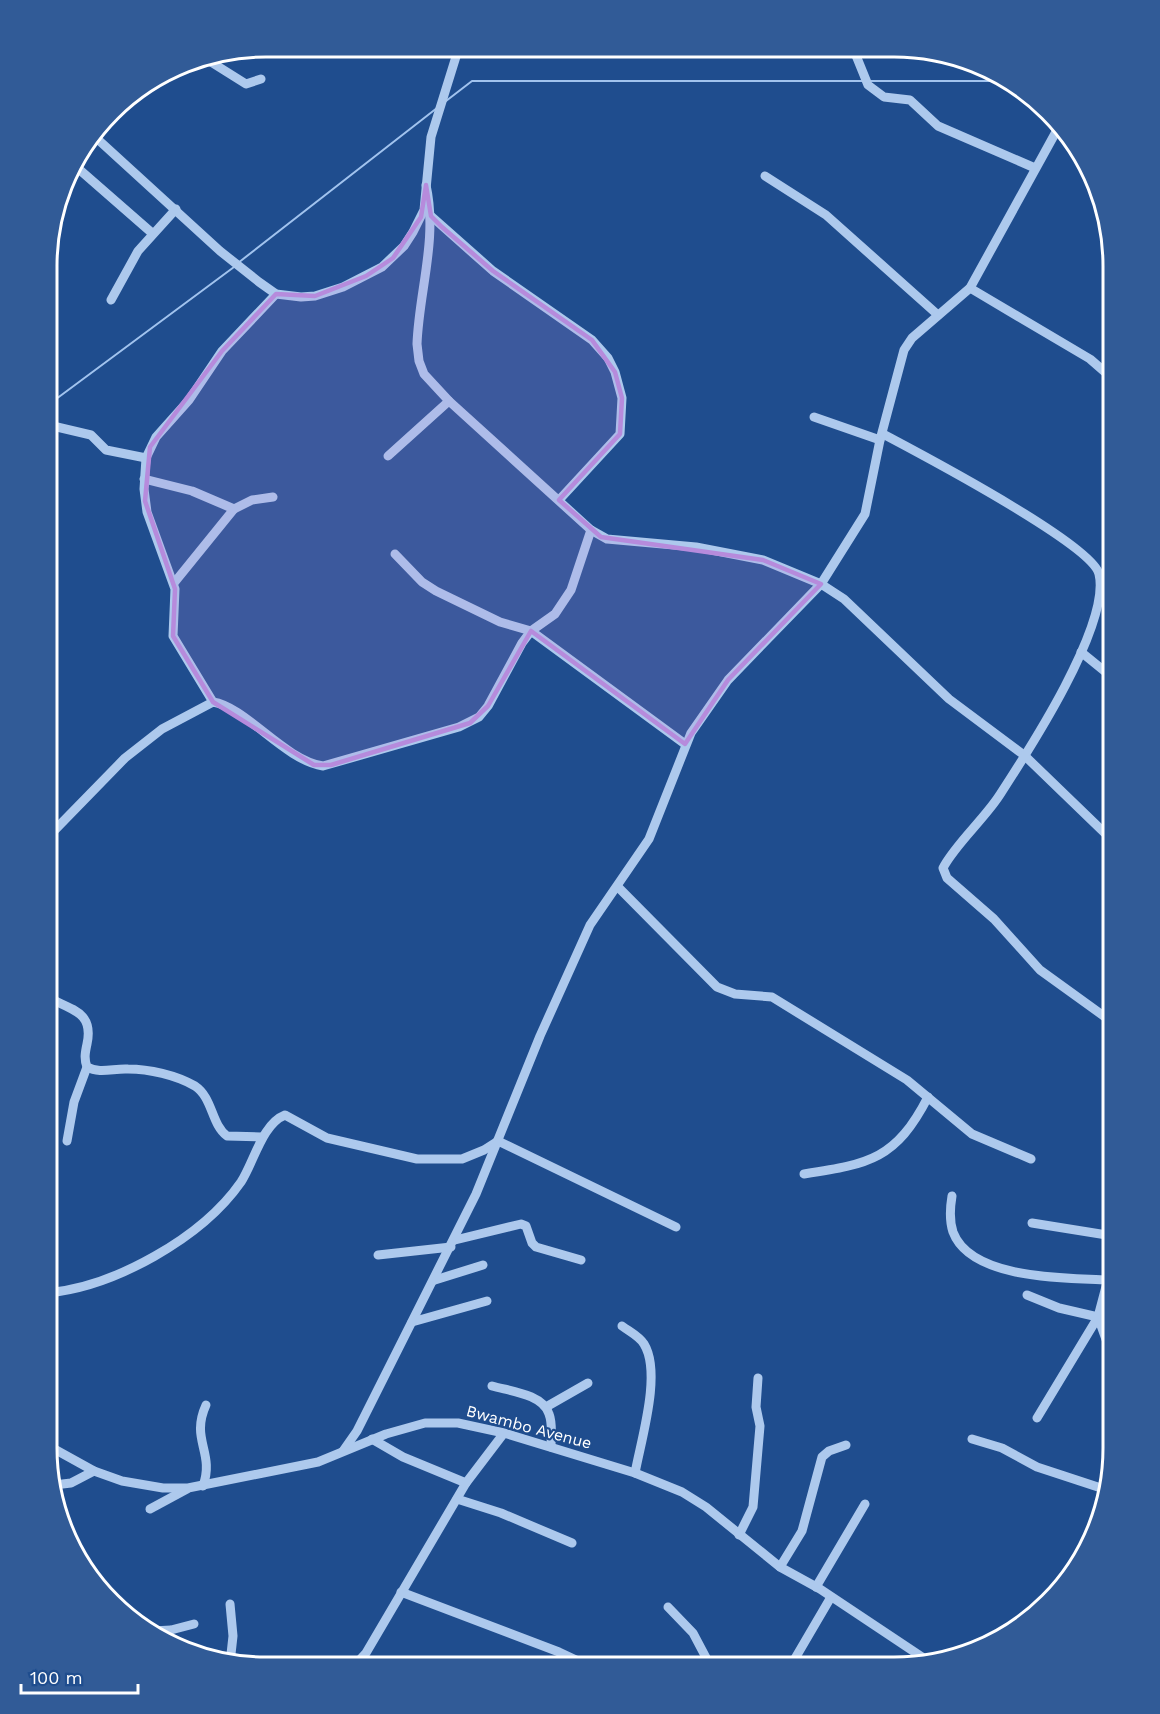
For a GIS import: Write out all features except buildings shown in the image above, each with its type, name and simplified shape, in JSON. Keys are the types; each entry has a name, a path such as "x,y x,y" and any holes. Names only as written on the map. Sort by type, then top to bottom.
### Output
{"street":[{"path":"99,140 220,251 276,294 315,296 343,287 382,267 404,246 414,232 424,210 431,137 456,57"},
{"path":"857,57 868,85 884,97 910,100 938,126 988,150 1035,168"},
{"path":"214,64 246,84 261,79"},
{"path":"343,1451 357,1431 453,1244 540,1036 590,925 649,839 685,744 728,680 821,584 865,514 881,437 904,350 912,338 970,288 1055,133"},
{"path":"81,171 152,233"},
{"path":"765,176 826,215 938,315"},
{"path":"426,185 431,216 417,344 419,361 424,374 449,401 591,530 607,539 696,547 763,560 821,584 844,599 949,699 1024,755 1103,831"},
{"path":"111,300 138,251 176,209"},
{"path":"431,216 493,271 592,340 608,358 615,372 622,398 620,434 559,500"},
{"path":"970,288 1090,359 1103,370"},
{"path":"276,294 222,351 189,400 156,437 146,458 144,479 147,512 174,583 173,636 213,702 230,709 314,765 331,765 470,723 488,706 522,643 531,631 555,614 571,590 591,530"},
{"path":"388,456 449,401"},
{"path":"814,417 881,437 986,492 1064,540 1091,562 1099,572 1097,605 1081,652 998,798 950,857 943,871 947,878 994,919 1047,976 1103,1016"},
{"path":"57,428 91,435 106,450 146,458"},
{"path":"144,479 192,490 234,509"},
{"path":"174,583 234,509 252,501 273,497"},
{"path":"395,554 422,582 436,591 500,622 531,631 685,744"},
{"path":"1081,652 1103,670"},
{"path":"57,828 125,758 162,729 213,702"},
{"path":"618,886 717,987 735,994 772,997 907,1080 972,1134 1032,1159"},
{"path":"57,1002 81,1015 88,1022 90,1029 84,1055 87,1067 74,1102 67,1141"},
{"path":"87,1067 94,1071 127,1068 175,1077 195,1087 203,1094 219,1127 227,1136 261,1137"},
{"path":"804,1174 864,1162 883,1153 909,1132 928,1097"},
{"path":"57,1292 76,1289 116,1275 184,1236 235,1190 257,1154 261,1137 285,1115 327,1138 417,1159 462,1159 498,1141"},
{"path":"498,1141 584,1185 676,1227"},
{"path":"952,1196 950,1219 953,1232 958,1243 976,1257 1003,1269 1022,1273 1103,1279"},
{"path":"1032,1223 1103,1234"},
{"path":"378,1255 453,1244 521,1224 526,1226 532,1243 536,1247 581,1260"},
{"path":"435,1280 483,1265"},
{"path":"1027,1295 1059,1308 1098,1317"},
{"path":"412,1322 487,1300"},
{"path":"1037,1418 1098,1317 1103,1302"},
{"path":"1098,1317 1103,1331"},
{"path":"622,1326 644,1344 651,1367 651,1387 636,1473"},
{"path":"739,1535 753,1507 760,1426 756,1407 758,1378"},
{"path":"546,1407 588,1383"},
{"path":"492,1386 523,1395 546,1407 550,1419 551,1447"},
{"path":"203,1486 208,1463 199,1428 206,1405"},
{"name":"Bwambo Avenue","path":"57,1451 94,1472 142,1485 188,1488 298,1467 372,1439 435,1422 458,1423 504,1433 636,1473 682,1492 706,1507 780,1567 816,1587 919,1655"},
{"path":"362,1657 466,1483 504,1433"},
{"path":"372,1439 403,1457 466,1483"},
{"path":"972,1439 1002,1448 1037,1467 1099,1487"},
{"path":"780,1567 802,1531 822,1457 829,1451 846,1445"},
{"path":"60,1484 71,1483 94,1472"},
{"path":"150,1509 188,1488"},
{"path":"457,1499 501,1513 572,1543"},
{"path":"816,1587 865,1504"},
{"path":"401,1592 570,1657"},
{"path":"795,1657 831,1597"},
{"path":"230,1604 233,1636 231,1654"},
{"path":"668,1607 693,1633 706,1657"},
{"path":"164,1630 194,1624"}],"highlighted area":[{"path":"426,185 431,216 442,227 493,271 592,340 615,372 622,398 620,434 559,500 601,537 763,560 821,584 728,680 685,744 531,631 488,706 470,723 331,765 314,765 213,702 173,636 175,589 145,501 150,447 222,351 276,294 315,296 366,276 393,258 421,217"}],"waterway":[{"path":"446,101 472,81 863,81"},
{"path":"869,81 990,81"},
{"path":"238,263 437,108"},
{"path":"57,398 234,267"}]}
